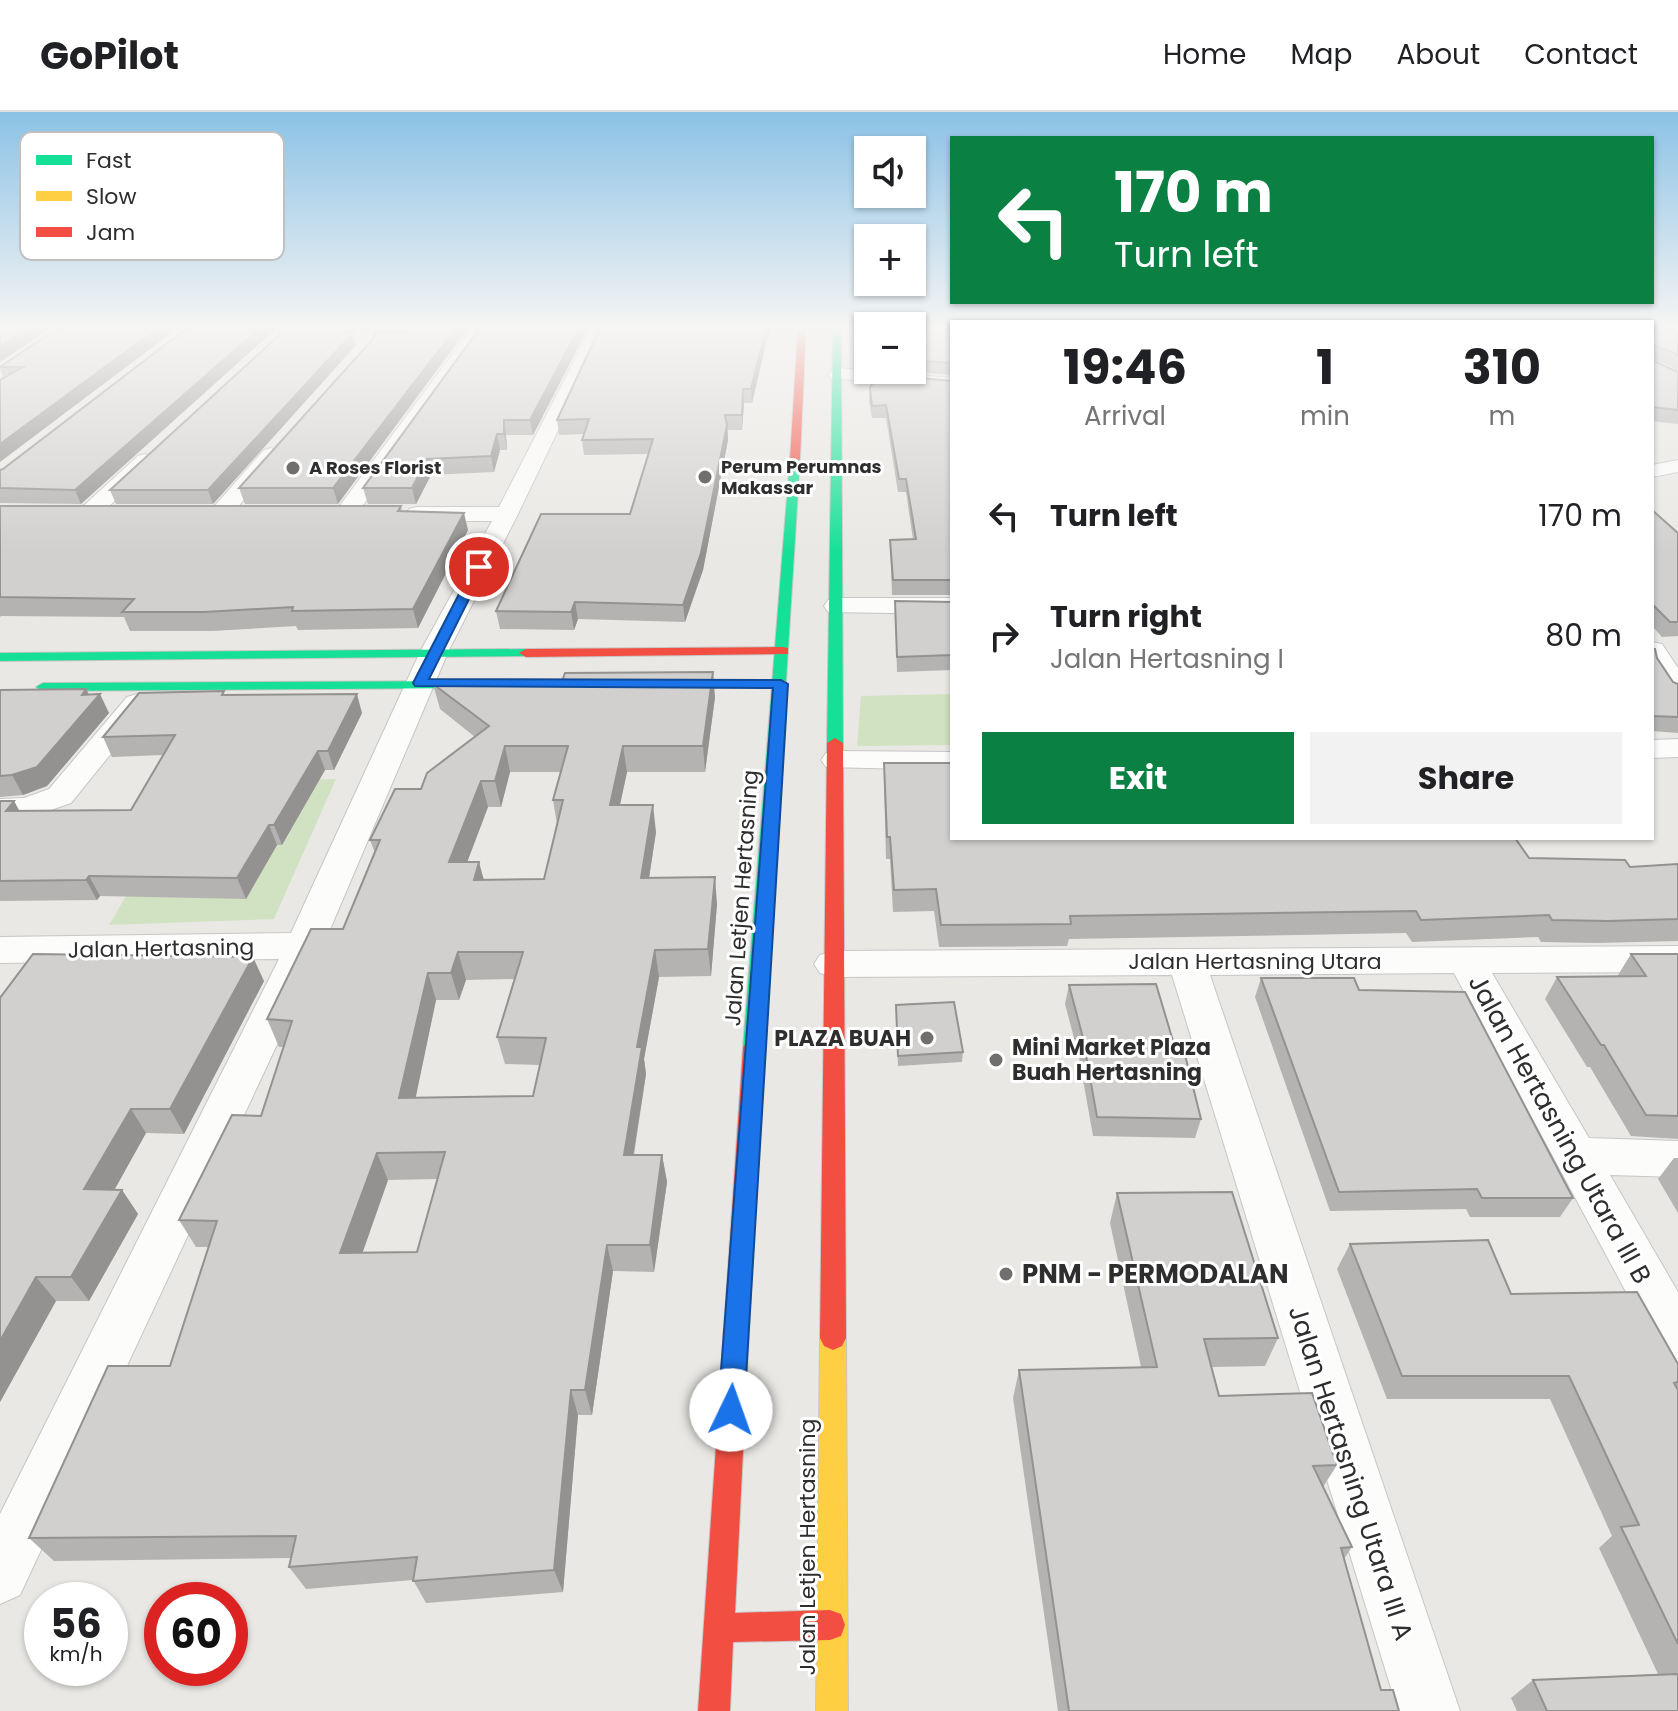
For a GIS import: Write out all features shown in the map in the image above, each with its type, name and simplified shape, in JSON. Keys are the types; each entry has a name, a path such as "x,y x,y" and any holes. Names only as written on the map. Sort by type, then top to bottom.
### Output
{"main road":[{"name":"Jalan Letjen Hertasning","path":"808,403 814,480 837,606 832,1711"},
{"name":"Jalan Letjen Hertasning","path":"714,1711 754,1035 768,885 783,651 831,403"},
{"path":"30,687 150,687 427,668 602,652 783,651"},
{"path":"592,684 602,652"},
{"path":"0,657 174,656 427,668 592,684 781,684"},
{"path":"717,1628 830,1625"}],"street":[{"path":"423,403 338,514 507,514"},
{"path":"0,1575 304,946 427,668 562,403"},
{"path":"220,514 289,435"},
{"path":"88,514 155,450"},
{"path":"1654,471 1678,466"},
{"path":"59,514 117,514"},
{"path":"191,514 251,514"},
{"path":"837,606 950,606"},
{"path":"1654,653 1678,689"},
{"path":"0,809 28,808 60,796 150,687"},
{"path":"1654,749 1678,748"},
{"path":"837,760 950,761"},
{"name":"Jalan Hertasning","path":"6,958 304,946"},
{"name":"Jalan Hertasning Utara","path":"833,964 1678,959"},
{"name":"Jalan Hertasning Utara III A","path":"1186,960 1429,1711"},
{"name":"Jalan Hertasning Utara III B","path":"1466,960 1678,1339"},
{"path":"1577,1156 1678,1159"}],"green space":[{"path":"950,694 950,745 857,746 861,696"},
{"path":"336,779 274,919 109,925 192,783"}],"building":[{"path":"0,403 56,403 0,444"},
{"path":"90,403 175,403 75,490 0,488 0,470"},
{"path":"205,403 289,403 208,490 110,490"},
{"path":"316,403 399,403 333,488 239,488"},
{"path":"425,403 539,403 530,420 504,420 504,434 497,434 491,456 427,459 412,488 363,488"},
{"path":"565,403 742,403 742,415 725,415 727,425 701,553 683,605 575,602 571,612 496,611 541,514 630,514 653,439 582,440 589,419 557,420"},
{"path":"872,403 950,403 950,580 893,580 890,540 916,539 906,479 899,479 886,405 872,406"},
{"path":"1654,403 1678,403 1678,410 1654,407"},
{"path":"0,506 401,506 398,511 464,513 413,609 292,611 293,607 122,612 134,599 0,597"},
{"path":"1654,512 1678,533 1678,622 1670,622 1654,606"},
{"path":"895,601 950,602 950,655 897,657"},
{"path":"1654,649 1673,682 1678,684 1678,717 1654,716"},
{"path":"713,672 703,746 623,746 610,805 653,805 641,878 715,877 708,949 655,950 637,1047 642,1047 624,1155 662,1155 650,1245 607,1245 585,1390 571,1390 554,1570 413,1581 417,1557 289,1567 296,1536 29,1538 108,1366 170,1366 217,1221 179,1220 232,1115 261,1116 292,1021 267,1019 311,929 343,929 380,840 370,840 395,789 421,789 427,773 489,726 433,684 561,684 565,673","holes":["505,746 568,746 553,800 563,800 544,879 474,880 479,862 449,862 481,781 495,781","458,952 523,952 497,1037 546,1038 533,1096 399,1098 428,973 451,973","445,1152 417,1252 340,1253 377,1153"]},
{"path":"86,689 82,695 100,694 37,767 0,776 0,690"},
{"path":"224,691 222,695 357,694 328,751 318,751 274,825 269,825 237,878 89,876 86,880 0,881 0,801 14,801 6,811 131,810 175,735 103,737 139,693"},
{"path":"884,763 950,763 950,840 1516,840 1529,858 1625,860 1630,867 1678,864 1678,919 1552,920 1549,915 1421,920 1416,911 1070,916 1071,924 941,925 936,889 894,890 890,837 887,837"},
{"path":"33,954 253,957 170,1109 131,1109 84,1189 122,1190 71,1277 36,1277 0,1341 0,998"},
{"path":"1631,954 1678,954 1678,1116 1646,1115 1604,1045 1601,1045 1557,977 1646,976"},
{"path":"1261,978 1354,978 1359,990 1465,992 1573,1198 1482,1198 1477,1189 1339,1192"},
{"path":"1156,984 1176,1051 1184,1051 1201,1119 1097,1117 1083,1038 1069,985"},
{"name":"PLAZA BUAH","path":"954,1002 963,1052 898,1056 896,1005"},
{"path":"1232,1192 1278,1338 1204,1339 1219,1396 1312,1393 1337,1465 1313,1466 1352,1547 1341,1548 1381,1690 1393,1690 1399,1711 1069,1711 1019,1370 1157,1367 1117,1193"},
{"path":"1488,1240 1511,1294 1637,1292 1678,1364 1678,1382 1674,1383 1678,1390 1678,1644 1621,1527 1639,1525 1569,1376 1402,1376 1350,1244"},
{"path":"1678,1674 1678,1711 1547,1711 1533,1680"}],"traffic: fast":[{"path":"835,743 837,403"},
{"path":"753,1048 795,459"},
{"path":"0,657 526,653"},
{"path":"43,687 469,685"}],"traffic: slow":[{"path":"469,685 781,684"},
{"path":"832,1711 833,1338"}],"traffic: jam":[{"path":"795,459 798,403"},
{"path":"526,653 783,651"},
{"path":"833,1338 835,743"},
{"path":"714,1711 753,1048"},
{"path":"717,1628 830,1625"}],"place":[{"name":"A Roses Florist","path":"293,468"},
{"name":"Perum Perumnas Makassar","path":"705,477"},
{"name":"PLAZA BUAH","path":"927,1038"},
{"name":"Mini Market Plaza Buah Hertasning","path":"996,1060"},
{"name":"PNM - PERMODALAN","path":"1006,1274"}],"route":[{"path":"479,567 420,683 781,684 768,885 754,1035 731,1410"}]}
